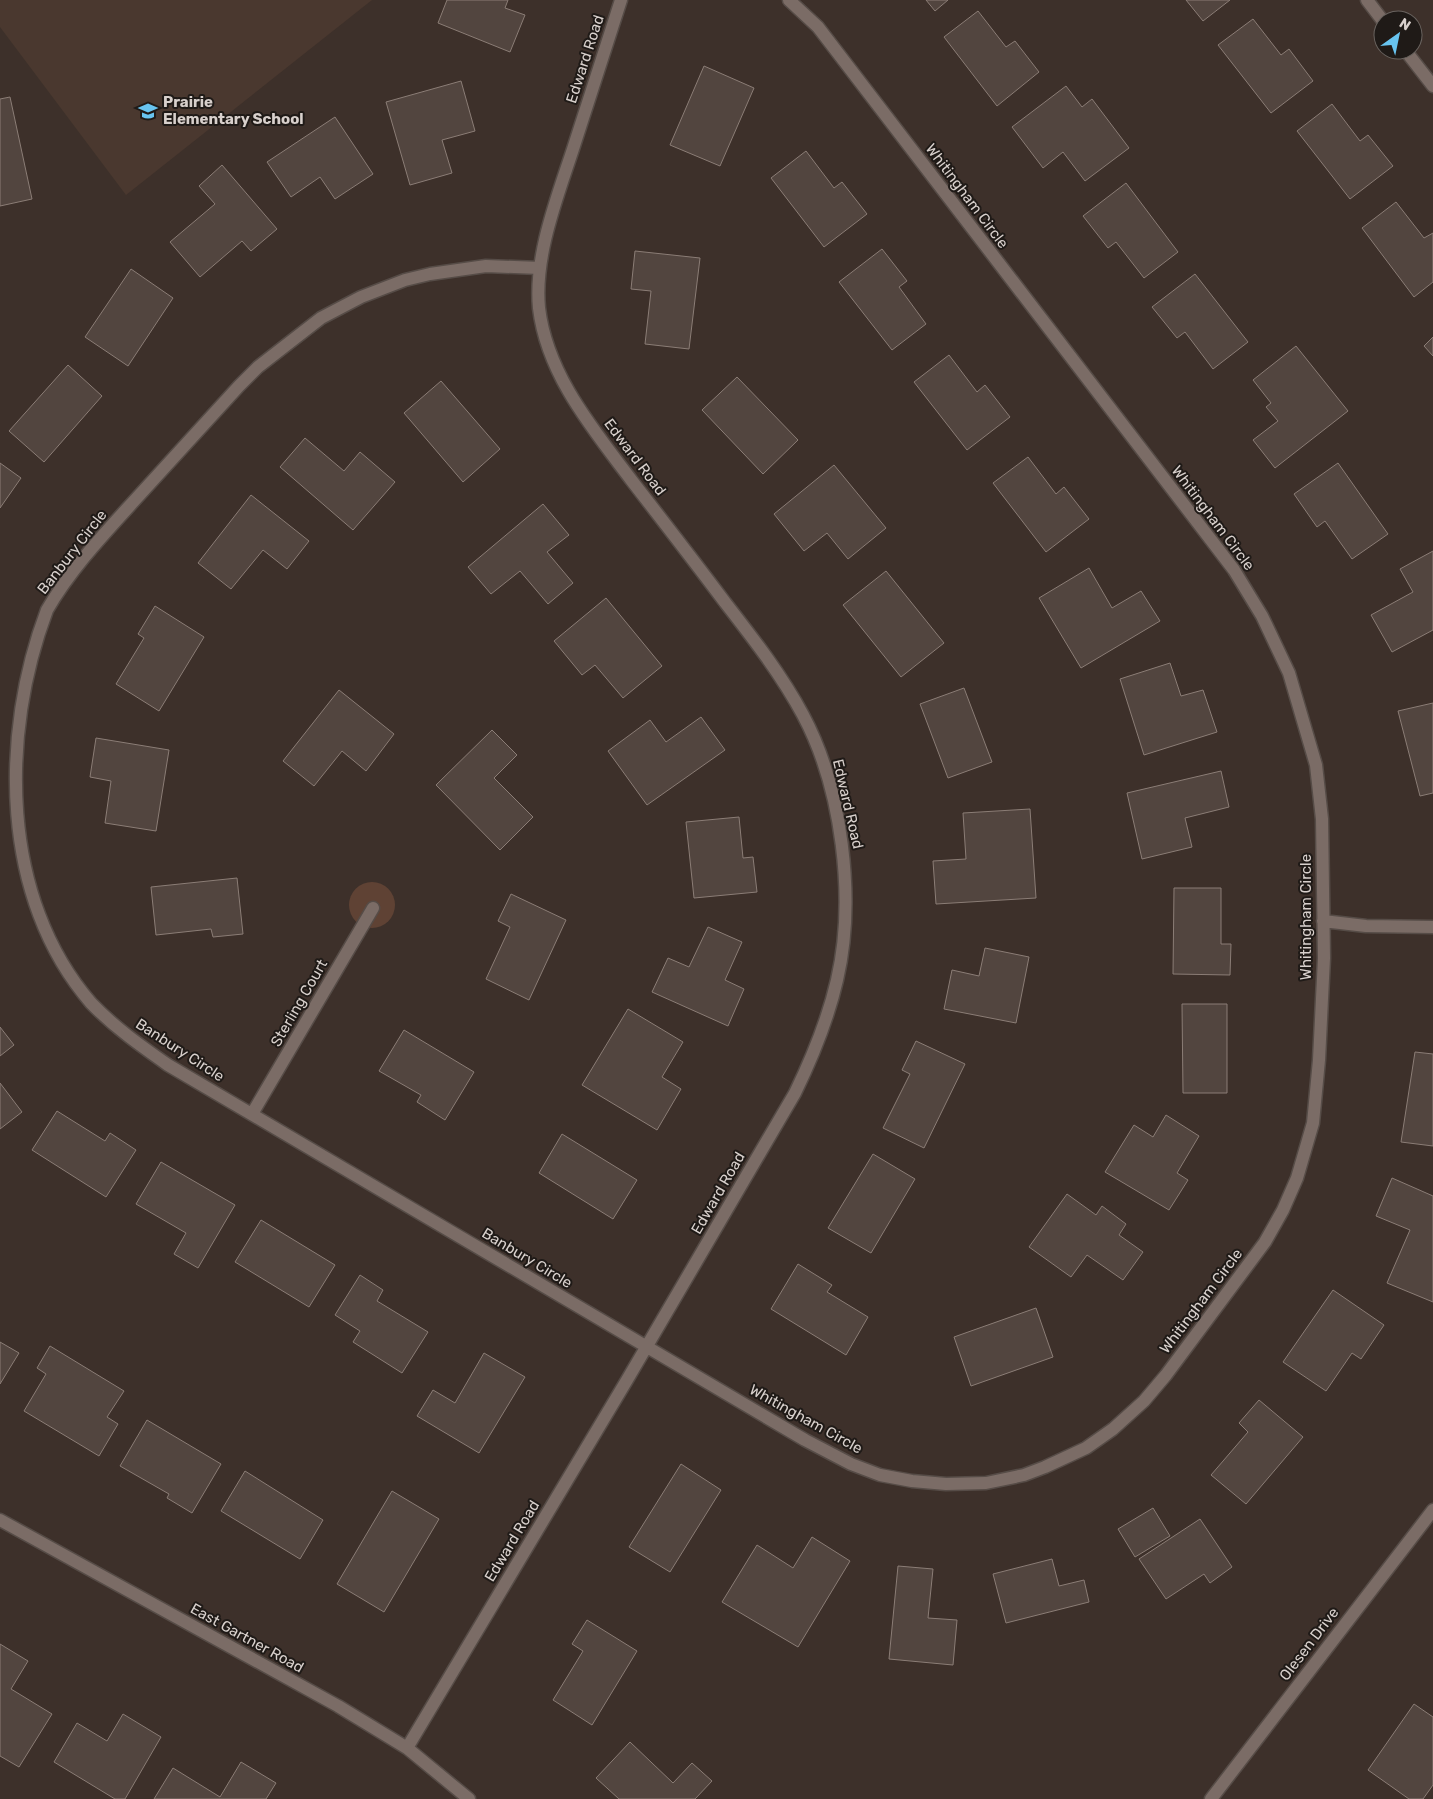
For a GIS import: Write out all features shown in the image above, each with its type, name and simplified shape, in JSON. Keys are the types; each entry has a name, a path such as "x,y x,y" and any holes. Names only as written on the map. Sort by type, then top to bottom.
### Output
{"street":[{"name":"Edward Road","path":"406,1748 796,1093 826,1023 838,977 845,918 844,862 839,826 827,776 803,715 770,660 597,434 558,373 544,333 539,306 540,268 552,215 621,0"},
{"name":"Whitingham Circle","path":"646,1347 805,1440 851,1464 880,1475 912,1482 946,1484 986,1483 1024,1475 1086,1448 1113,1429 1138,1407 1166,1375 1266,1242 1297,1178 1313,1123 1319,1060 1324,958 1322,819 1316,765 1290,673 1262,616 1234,570 818,27 789,0"},
{"path":"1367,0 1375,10"},
{"path":"1413,60 1433,86"},
{"name":"Banbury Circle","path":"4,767 8,719 18,678 32,638 47,609 68,578 107,531 258,367 321,318 361,298 405,280 430,274 486,266 540,268"},
{"name":"Banbury Circle","path":"4,795 8,831 19,879 29,908 48,945 64,969 92,1003 129,1038 168,1065 646,1347"},
{"name":"Sterling Court","path":"252,1114 373,908"},
{"path":"1323,921 1366,926 1433,927"},
{"name":"Olesen Drive","path":"1211,1799 1433,1510"},
{"name":"East Gartner Road","path":"0,1520 338,1706 406,1748 469,1799"}],"shaded area":[{"name":"Prairie Elementary School","path":"0,0 372,0 126,195 0,27"},
{"path":"367,882 377,882 391,892 395,905 391,918 385,924 377,928 367,928 353,918 349,910 349,900 359,886"}],"building":[{"path":"447,0 508,0 505,8 525,15 510,52 438,23"},
{"path":"926,0 948,0 935,11"},
{"path":"1186,0 1230,0 1203,21"},
{"path":"978,11 1006,47 1015,41 1039,72 997,106 944,37"},
{"path":"1253,19 1281,55 1289,49 1313,81 1271,113 1218,45"},
{"path":"704,66 754,88 720,166 670,145"},
{"path":"461,81 475,131 442,140 452,173 410,185 386,102"},
{"path":"1066,86 1082,107 1092,99 1129,148 1085,181 1063,152 1043,168 1012,127"},
{"path":"10,97 32,199 0,206 0,99"},
{"path":"1332,104 1360,141 1368,135 1393,166 1350,199 1297,131"},
{"path":"335,117 373,174 335,199 320,177 291,197 267,162"},
{"path":"806,151 834,188 842,182 867,214 824,247 771,178"},
{"path":"222,165 277,229 251,251 242,241 200,277 170,242 215,204 199,186"},
{"path":"1126,183 1178,252 1144,278 1116,242 1108,248 1083,216"},
{"path":"1396,202 1424,238 1433,233 1433,282 1414,297 1362,228"},
{"path":"882,249 907,281 899,287 926,324 892,350 839,282"},
{"path":"635,251 700,258 689,349 645,344 651,291 631,289"},
{"path":"131,269 173,298 128,366 85,337"},
{"path":"1195,274 1248,342 1213,369 1185,332 1177,338 1152,307"},
{"path":"1433,337 1433,356 1424,346"},
{"path":"1296,346 1348,411 1275,468 1253,440 1278,421 1266,407 1271,403 1253,380"},
{"path":"949,355 977,392 985,385 1010,417 967,450 914,382"},
{"path":"68,365 102,396 44,462 9,431"},
{"path":"737,377 798,440 763,474 702,410"},
{"path":"441,381 500,449 463,482 404,413"},
{"path":"305,438 344,471 360,452 395,482 353,530 280,467"},
{"path":"1028,457 1056,494 1064,487 1089,519 1046,552 993,483"},
{"path":"0,463 21,478 0,508"},
{"path":"1338,463 1388,534 1352,559 1325,521 1317,527 1294,494"},
{"path":"834,465 886,528 848,559 827,533 804,551 774,514"},
{"path":"251,495 309,541 287,569 263,550 231,589 198,563"},
{"path":"543,504 569,535 547,552 573,583 548,604 520,571 491,594 468,567"},
{"path":"1433,551 1433,630 1392,652 1371,615 1413,592 1400,569"},
{"path":"1089,568 1112,608 1141,591 1160,621 1081,668 1039,598"},
{"path":"886,571 944,643 901,677 843,605"},
{"path":"606,598 662,666 623,698 595,665 582,675 554,641"},
{"path":"155,606 204,637 159,711 116,684 144,638 138,634"},
{"path":"1170,663 1181,696 1203,690 1217,732 1144,755 1120,679"},
{"path":"964,688 992,762 948,778 920,704"},
{"path":"339,690 394,734 366,771 342,751 314,786 283,761"},
{"path":"1433,703 1433,793 1420,796 1398,711"},
{"path":"701,717 725,750 647,805 608,751 650,720 666,742"},
{"path":"492,730 517,755 494,778 533,817 500,850 436,785"},
{"path":"96,738 169,750 156,831 105,823 111,781 90,777"},
{"path":"1221,771 1229,807 1185,818 1192,847 1142,859 1127,793"},
{"path":"1030,809 1036,898 936,904 933,861 966,859 963,813"},
{"path":"739,817 743,858 753,857 757,892 694,898 686,822"},
{"path":"237,878 243,934 213,937 211,929 156,935 151,887"},
{"path":"1174,888 1221,888 1221,944 1231,944 1230,975 1173,974"},
{"path":"511,894 566,920 529,1000 486,979 510,927 498,921"},
{"path":"708,927 742,942 725,980 744,989 728,1026 652,992 668,958 689,967"},
{"path":"985,948 1029,957 1016,1023 944,1009 952,970 979,976"},
{"path":"1182,1004 1227,1004 1227,1093 1183,1093"},
{"path":"628,1009 683,1042 662,1077 681,1089 657,1130 582,1085"},
{"path":"0,1027 14,1045 0,1056"},
{"path":"404,1030 474,1072 445,1120 417,1102 421,1095 379,1071"},
{"path":"916,1041 965,1064 924,1148 883,1128 910,1074 902,1070"},
{"path":"1415,1052 1433,1054 1433,1146 1401,1142"},
{"path":"0,1083 22,1112 0,1129"},
{"path":"57,1111 105,1141 110,1133 136,1150 106,1197 32,1150"},
{"path":"1166,1115 1199,1136 1177,1173 1188,1180 1169,1210 1105,1172 1134,1125 1153,1137"},
{"path":"562,1134 637,1180 613,1219 539,1173"},
{"path":"873,1154 915,1179 871,1253 828,1228"},
{"path":"161,1162 235,1205 198,1268 174,1254 186,1233 136,1204"},
{"path":"1392,1178 1433,1196 1433,1302 1387,1283 1410,1230 1376,1216"},
{"path":"1067,1194 1096,1215 1102,1206 1126,1224 1119,1235 1143,1252 1123,1280 1087,1255 1071,1277 1029,1247"},
{"path":"261,1220 335,1265 309,1307 235,1262"},
{"path":"798,1264 832,1285 827,1292 868,1317 846,1355 771,1309"},
{"path":"360,1275 383,1290 377,1301 428,1332 402,1373 353,1342 360,1331 335,1315"},
{"path":"1333,1290 1384,1325 1361,1359 1352,1353 1326,1391 1283,1362"},
{"path":"1036,1308 1053,1357 971,1386 954,1337"},
{"path":"0,1342 19,1353 0,1384"},
{"path":"50,1346 124,1391 107,1417 118,1424 99,1456 24,1411 46,1374 37,1368"},
{"path":"484,1353 525,1377 479,1453 417,1416 433,1390 455,1403"},
{"path":"1259,1400 1303,1437 1246,1504 1211,1475 1248,1432 1239,1423"},
{"path":"147,1420 221,1464 192,1513 167,1498 169,1494 120,1466"},
{"path":"681,1464 721,1490 670,1572 629,1547"},
{"path":"245,1471 323,1520 300,1559 221,1511"},
{"path":"392,1491 439,1519 384,1612 337,1584"},
{"path":"1153,1508 1170,1536 1135,1557 1118,1529"},
{"path":"1200,1519 1232,1567 1210,1583 1204,1574 1166,1599 1139,1559"},
{"path":"812,1537 850,1561 798,1647 722,1602 757,1545 793,1568"},
{"path":"1052,1559 1059,1586 1084,1580 1089,1602 1006,1623 993,1574"},
{"path":"898,1566 933,1569 928,1618 957,1620 953,1665 889,1659"},
{"path":"587,1620 637,1651 592,1725 553,1700 583,1651 572,1644"},
{"path":"0,1644 28,1661 11,1689 52,1714 19,1767 0,1756"},
{"path":"1414,1704 1433,1717 1433,1785 1423,1799 1409,1799 1368,1770"},
{"path":"123,1714 161,1737 125,1799 115,1799 54,1762 77,1723 107,1741"},
{"path":"630,1742 673,1783 692,1763 712,1781 695,1799 619,1799 596,1778"},
{"path":"241,1762 276,1783 266,1799 154,1799 173,1768 220,1797"}],"place":[{"name":"Prairie Elementary School","path":"148,111"}]}
